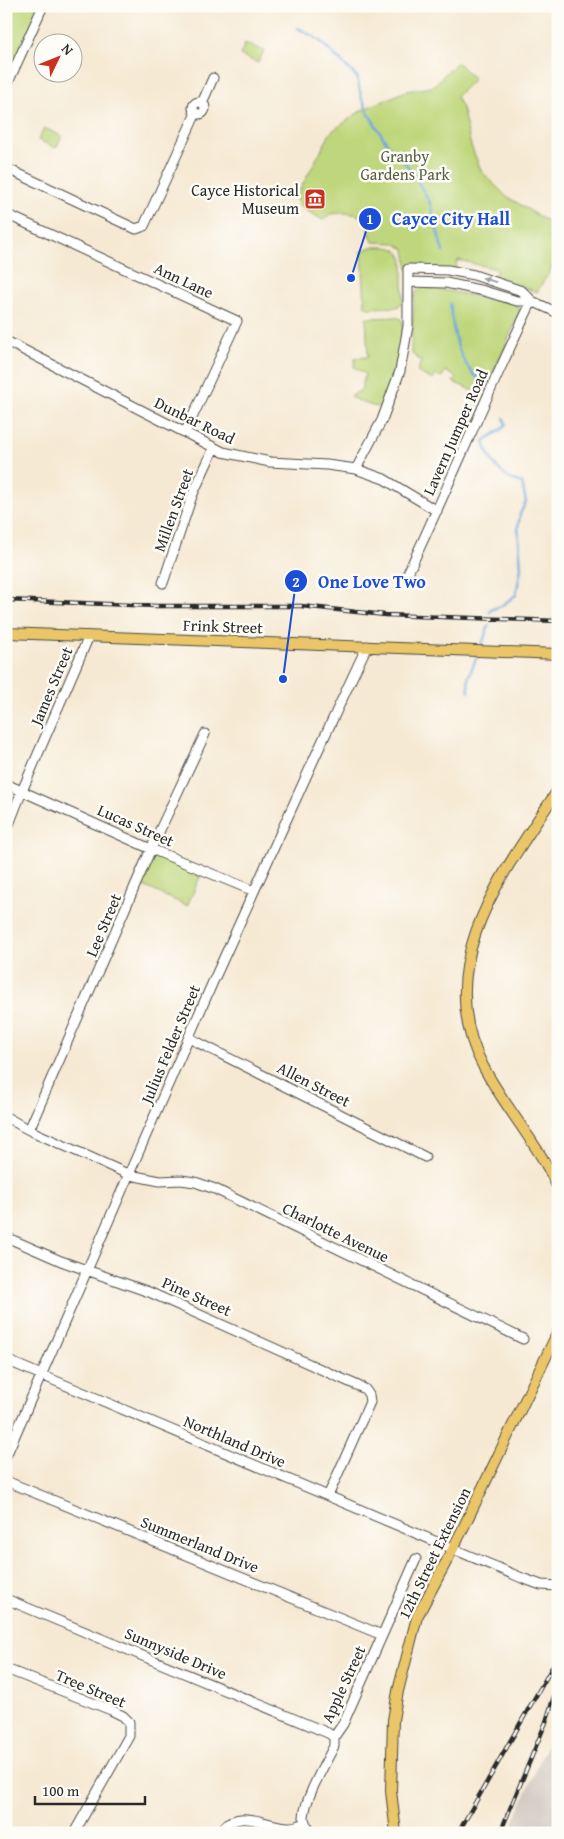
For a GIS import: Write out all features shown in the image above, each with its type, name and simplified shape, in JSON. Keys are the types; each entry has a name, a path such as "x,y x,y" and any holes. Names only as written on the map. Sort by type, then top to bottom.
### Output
{"main road":[{"name":"Frink Street","path":"6,633 558,654"},
{"path":"558,790 482,912 469,955 464,995 466,1016 472,1039 483,1066 507,1106 540,1154 558,1188"},
{"name":"12th Street Extension","path":"396,1833 391,1791 393,1720 398,1691 417,1617 453,1549 558,1332"}],"street":[{"path":"6,87 43,6"},
{"path":"6,168 136,229 144,226 196,113 200,114 204,111 205,107 202,103 213,78"},
{"name":"Ann Lane","path":"6,214 237,321 185,433"},
{"path":"356,469 382,420 400,371 408,326 408,269 448,270 474,276 522,291 532,301 558,313"},
{"path":"408,282 446,283 484,291 517,301 532,301"},
{"name":"Lavern Jumper Road","path":"407,575 437,512 501,365 532,301"},
{"name":"Dunbar Road","path":"6,341 231,455 270,462 327,464 356,469 384,480 437,512"},
{"name":"Millen Street","path":"163,583 189,504 214,448"},
{"name":"James Street","path":"6,832 89,636"},
{"name":"Julius Felder Street","path":"6,1456 254,891 367,646"},
{"name":"Lee Street","path":"29,1130 152,849 205,734"},
{"name":"Lucas Street","path":"6,784 152,849 254,891"},
{"name":"Allen Street","path":"189,1038 425,1158"},
{"name":"Charlotte Avenue","path":"6,1118 130,1175 160,1181 188,1181 208,1186 523,1339"},
{"name":"Pine Street","path":"6,1237 61,1261 149,1292 242,1332 365,1389 369,1395 370,1402 328,1496"},
{"name":"Northland Drive","path":"6,1360 453,1549 541,1585 556,1586"},
{"name":"Summerland Drive","path":"6,1481 382,1636"},
{"name":"Apple Street","path":"305,1823 304,1816 308,1802 334,1746 334,1737 343,1724 416,1559"},
{"name":"Sunnyside Drive","path":"6,1599 328,1732 334,1737"},
{"name":"Tree Street","path":"6,1669 110,1710 123,1716 129,1722 129,1736 74,1833"},
{"path":"220,1833 224,1826 230,1822 244,1818 287,1828 305,1823 308,1829 314,1833"}],"shaded area":[{"path":"558,1719 558,1833 509,1833 548,1742"}],"green space":[{"path":"6,6 43,6 6,87"},
{"path":"245,43 264,51 258,63 240,55"},
{"name":"Granby Gardens Park","path":"457,62 474,79 456,97 462,108 471,146 482,172 506,196 558,228 558,258 537,292 494,277 497,269 458,260 455,271 408,269 405,249 394,243 373,242 365,221 358,215 330,214 323,220 298,206 296,197 331,132 362,110 406,91 432,87"},
{"path":"44,128 62,136 56,148 38,140"},
{"path":"370,247 394,249 401,256 403,261 403,302 397,307 368,308 365,306 362,251"},
{"path":"424,287 510,302 518,306 520,312 488,384 483,391 476,392 453,382 456,377 445,371 442,377 436,375 433,380 417,372 421,361 412,354 411,349 414,301 416,292"},
{"path":"396,317 401,319 403,323 398,360 381,407 372,406 350,397 361,390 365,374 354,367 355,358 368,357 366,318"},
{"path":"154,853 201,875 187,906 139,884"}],"waterway":[{"path":"298,28 319,40 357,77 361,96 370,116 388,145 413,173 430,203 443,252"},
{"path":"450,304 455,336 461,356 466,365 481,381"},
{"path":"490,612 490,610 501,606 516,595 521,568 518,527 520,514 526,502 522,483 509,478 499,470 492,461 485,446 484,441 504,427 506,424 504,418"},
{"path":"480,649 489,625"},
{"path":"469,692 468,678 478,654"}],"railway":[{"path":"6,600 156,606 301,606 385,615 558,621"},
{"path":"458,1833 558,1657"},
{"path":"500,1833 546,1722 558,1684"}],"place":[{"name":"Cayce Historical Museum","path":"315,199"},
{"name":"Cayce City Hall","path":"351,278"},
{"name":"One Love Two","path":"283,679"}]}
